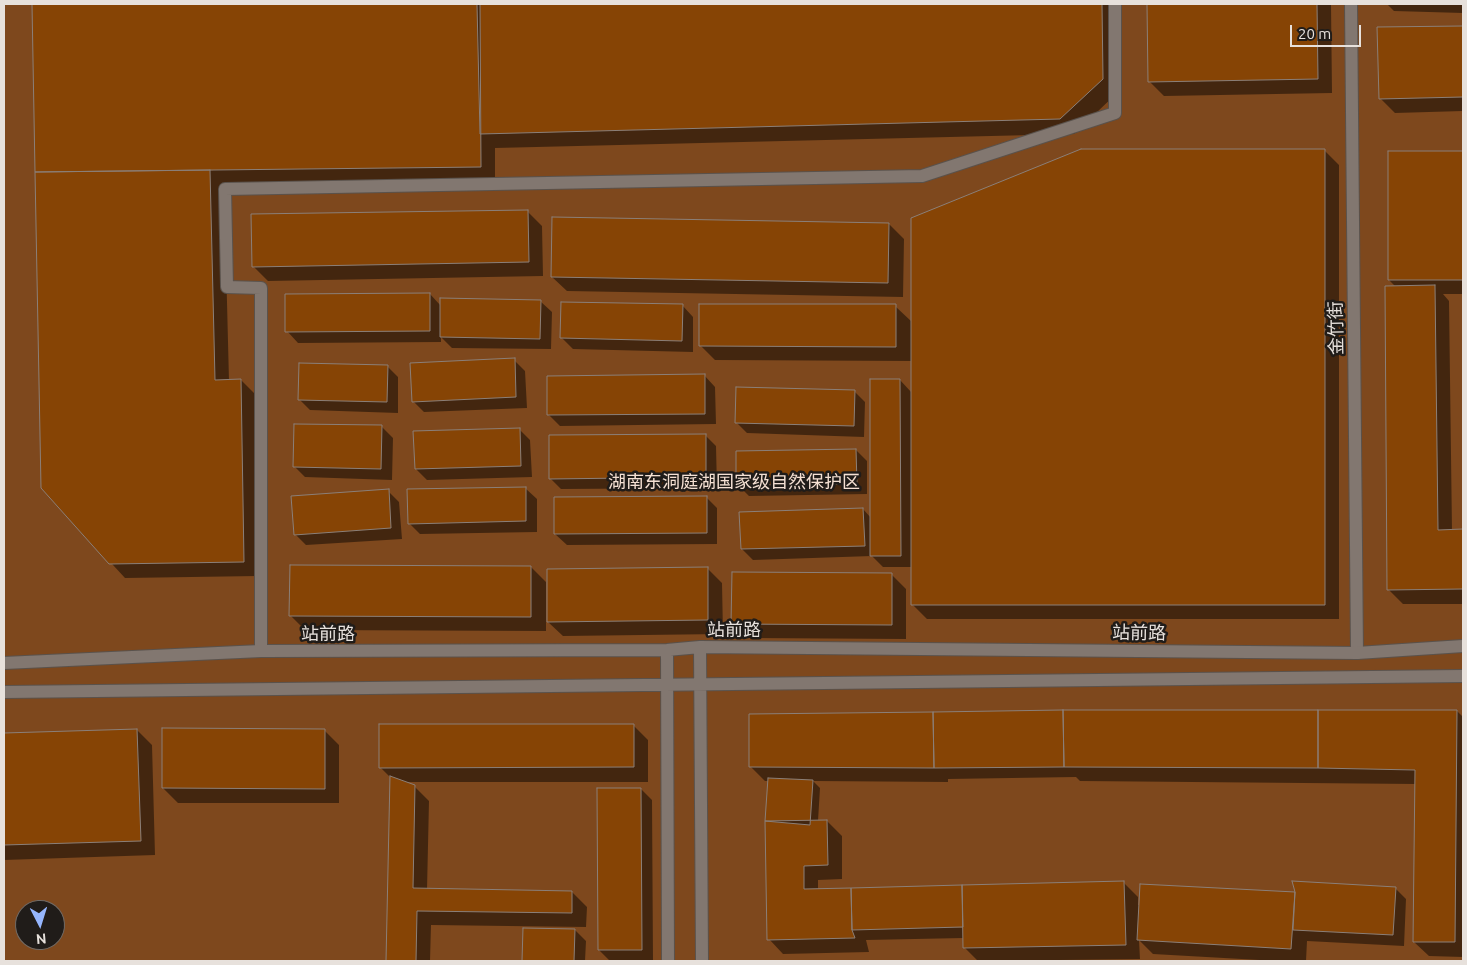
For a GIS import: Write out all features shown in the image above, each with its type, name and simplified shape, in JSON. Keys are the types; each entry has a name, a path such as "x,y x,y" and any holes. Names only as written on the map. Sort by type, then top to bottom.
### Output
{"main road":[{"path":"261,651 261,288 227,288 225,189 922,176 1115,113 1115,4"},
{"name":"金竹街","path":"1350,4 1357,653"},
{"name":"站前路","path":"4,663 261,651 667,650 700,647 1357,653 1463,646"},
{"path":"700,647 702,961"},
{"path":"667,650 668,961"},
{"path":"4,692 1463,676"}],"green space":[{"name":"湖南东洞庭湖国家级自然保护区","path":"4,4 1463,4 1463,961 4,961"}],"building":[{"path":"32,4 480,4 481,167 35,172"},
{"path":"477,4 1102,4 1103,79 1060,119 480,134"},
{"path":"1147,4 1317,4 1318,79 1148,82"},
{"path":"1463,26 1463,97 1379,99 1377,27"},
{"path":"1081,149 1325,149 1325,605 911,605 911,218"},
{"path":"1388,151 1463,151 1463,280 1388,280"},
{"path":"210,170 215,380 241,379 244,562 109,564 41,488 35,172"},
{"path":"528,210 529,262 252,267 251,214"},
{"path":"552,217 889,223 888,283 551,277"},
{"path":"1435,285 1438,530 1463,529 1463,589 1387,590 1385,286"},
{"path":"430,293 430,331 285,332 285,294"},
{"path":"440,298 541,300 540,339 440,337"},
{"path":"561,302 683,304 682,341 560,338"},
{"path":"699,304 896,304 896,347 699,346"},
{"path":"515,358 516,397 412,402 410,363"},
{"path":"299,363 388,365 387,402 298,400"},
{"path":"705,374 705,414 547,415 547,376"},
{"path":"870,379 900,379 901,556 870,556"},
{"path":"736,387 855,390 854,426 735,423"},
{"path":"294,424 382,425 381,469 293,467"},
{"path":"520,428 521,466 415,469 413,431"},
{"path":"706,434 706,477 549,479 549,435"},
{"path":"856,449 857,484 736,485 736,451"},
{"path":"526,487 526,521 408,524 407,489"},
{"path":"389,489 391,528 294,535 291,496"},
{"path":"707,496 707,533 554,534 554,497"},
{"path":"863,508 865,546 741,549 739,512"},
{"path":"290,565 531,566 531,617 289,616"},
{"path":"708,567 708,620 547,622 547,569"},
{"path":"732,572 892,573 892,625 731,624"},
{"path":"1063,710 1318,710 1318,768 1064,767"},
{"path":"1063,710 1064,767 934,768 933,712"},
{"path":"1318,710 1457,710 1455,942 1413,942 1415,770 1318,768"},
{"path":"933,712 934,768 749,767 749,714"},
{"path":"379,724 634,724 634,767 379,768"},
{"path":"162,728 325,729 325,789 162,788"},
{"path":"137,729 141,841 4,845 4,733"},
{"path":"390,776 415,785 413,888 572,891 572,913 417,911 416,961 386,961"},
{"path":"768,778 813,780 810,825 765,821"},
{"path":"597,788 641,788 642,950 598,950"},
{"path":"827,820 828,865 804,866 804,889 851,888 852,930 855,938 767,940 765,821"},
{"path":"1124,881 1126,945 963,948 962,885"},
{"path":"1292,881 1396,887 1393,935 1293,930 1295,892"},
{"path":"1140,884 1295,892 1291,949 1137,940"},
{"path":"962,885 963,927 852,930 851,888"},
{"path":"523,928 575,929 574,961 522,961"}]}
